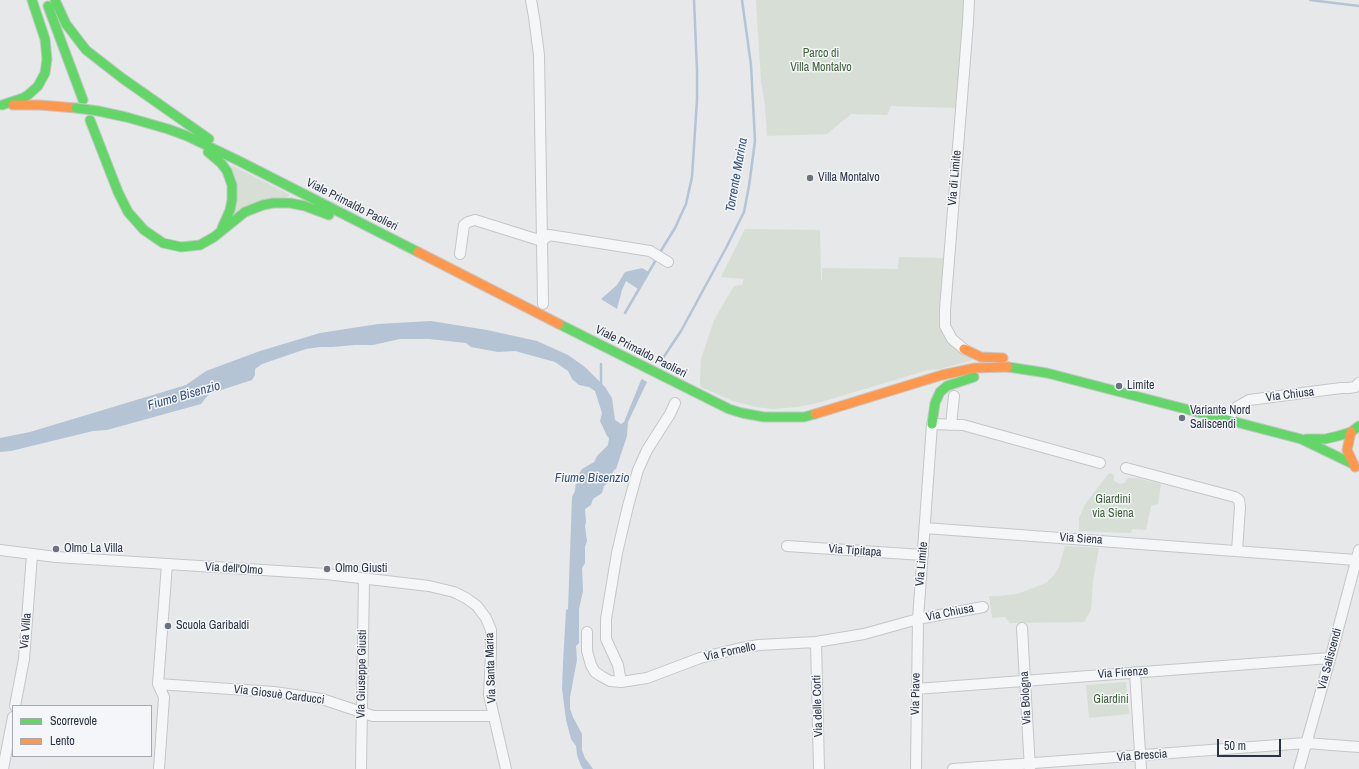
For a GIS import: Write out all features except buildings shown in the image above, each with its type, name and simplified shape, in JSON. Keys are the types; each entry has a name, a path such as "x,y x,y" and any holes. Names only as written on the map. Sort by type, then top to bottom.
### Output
{"main road":[{"path":"1,105 28,95 38,86 45,73 47,60 45,39 32,0"},
{"path":"45,0 83,100"},
{"path":"55,0 66,24 76,39 93,56 236,160"},
{"name":"Viale Primaldo Paolieri","path":"1,105 39,105 98,111 144,122 187,136 729,409 764,417 804,417 942,375 984,367 1006,367 1028,369 1301,439 1354,464"},
{"path":"90,120 123,202 135,221 149,234 169,245 189,247 206,242 245,212 263,205 281,202 304,206 362,230 393,239"},
{"path":"187,136 218,158 229,176 232,185 232,200 227,219 221,230"},
{"path":"964,349 981,357 1013,359"},
{"path":"1032,362 1065,370 1086,384"},
{"path":"932,424 935,403 940,392 954,382 970,378 999,375 1024,377 1067,384 1086,384"},
{"name":"Viale Primaldo Paolieri","path":"1301,439 1325,439 1351,432 1359,426"},
{"path":"1351,432 1348,438 1348,456 1359,472"}],"street":[{"path":"530,0 534,16 539,55 543,304"},
{"name":"Via di Limite","path":"964,349 952,339 945,326 944,310 968,22 968,0"},
{"path":"460,254 464,225 475,220 542,241"},
{"path":"542,241 549,235 650,251 668,262"},
{"name":"Via Chiusa","path":"1229,421 1232,413 1249,400 1349,388 1355,387 1359,383"},
{"path":"950,425 954,396"},
{"path":"586,632 588,657 595,672 610,680 621,682 618,665 606,639 606,619 617,553 638,470 675,403"},
{"path":"932,424 963,425 1100,463"},
{"name":"Via Limite","path":"918,619 932,424"},
{"path":"1126,468 1229,495 1239,500 1240,507 1237,551"},
{"name":"Via Siena","path":"925,528 1237,551 1358,555"},
{"name":"Via Tipitapa","path":"787,546 923,555"},
{"name":"Via dell'Olmo","path":"0,550 32,555 326,574 440,588 454,592 466,598"},
{"name":"Via Villa","path":"16,705 24,659 32,555"},
{"name":"Via Saliscendi","path":"1299,769 1358,555"},
{"path":"159,769 164,697 158,684 167,564"},
{"name":"Via Giuseppe Giusti","path":"361,769 364,579"},
{"name":"Via Santa Maria","path":"466,598 480,610 486,618 491,630 489,689 493,716 506,769"},
{"name":"Via Chiusa","path":"918,619 983,607"},
{"path":"816,642 864,634 918,619"},
{"name":"Via Piave","path":"916,769 918,619"},
{"name":"Via Bologna","path":"1022,628 1030,767"},
{"name":"Via Fornello","path":"621,682 647,678 700,658 741,648 759,645 816,642"},
{"name":"Via delle Corti","path":"816,642 819,769"},
{"name":"Via Firenze","path":"916,689 1330,658"},
{"path":"1136,672 1141,769"},
{"name":"Via Giosuè Carducci","path":"158,684 288,694 322,699 373,716 493,716"},
{"path":"3,769 12,722"},
{"name":"Via Brescia","path":"954,769 1030,767 1140,756 1306,743 1359,746"}],"green space":[{"name":"Parco di Villa Montalvo","path":"756,0 964,0 964,21 957,108 891,106 887,115 851,114 827,134 767,136 765,105 761,81"},
{"path":"231,165 289,194 289,196 235,214"},
{"path":"745,229 820,230 821,280 822,268 898,269 899,257 945,258 944,328 973,360 940,369 928,370 818,403 797,407 773,409 756,407 733,401 701,387 701,359 714,320 734,286 742,285 744,279 721,277"},
{"name":"Giardini via Siena","path":"1109,473 1114,475 1114,481 1120,484 1124,483 1128,478 1137,478 1161,484 1158,504 1151,506 1146,530 1132,529 1131,533 1079,531 1079,518 1085,504"},
{"path":"1065,546 1099,548 1093,581 1091,610 1084,622 1010,623 1005,617 992,618 989,596 1017,594 1046,583 1059,567"},
{"name":"Giardini","path":"1126,682 1129,714 1089,718 1086,685"}],"water":[{"path":"642,268 649,272 638,289 626,281 617,309 601,299 617,285 625,272"},
{"name":"Fiume Bisenzio","path":"431,321 487,330 537,341 568,355 585,367 605,387 612,398 615,420 621,424 624,422 641,380 642,379 647,382 628,422 627,436 616,469 614,470 608,483 604,486 602,493 593,499 591,505 585,509 587,541 585,547 585,563 582,568 583,591 579,609 579,643 576,646 577,660 570,697 570,709 582,734 582,750 585,758 593,769 583,769 577,755 576,746 571,739 566,720 562,688 563,663 566,610 568,609 572,497 575,491 576,480 582,469 594,462 597,456 608,445 609,438 600,421 602,413 595,391 589,387 579,385 572,379 568,371 555,362 515,351 498,352 471,347 466,343 429,339 400,339 373,345 306,349 262,364 255,369 255,375 252,380 209,394 201,404 107,430 93,431 11,451 0,452 0,438 30,432 186,385 206,371 260,351 320,333 378,324"}],"waterway":[{"path":"659,254 675,228 686,204 692,177 697,100 694,0"},
{"name":"Torrente Marina","path":"663,358 681,331 744,212 755,141 751,65 742,0"},
{"path":"1310,0 1359,6"},
{"path":"625,313 657,258"},
{"path":"601,364 601,386"}],"traffic: fast":[{"path":"2,105 28,95 38,86 45,73 47,59 45,39 32,0"},
{"path":"55,0 66,24 86,50 122,78 209,139"},
{"path":"48,6 83,100"},
{"path":"76,108 98,111"},
{"path":"98,111 126,117 187,136 418,252"},
{"path":"90,120 118,192 128,212 144,230 163,243 181,247 200,245 214,237 245,212 273,203 290,203 305,206 329,215"},
{"path":"208,152 221,163 227,171 232,185 230,210 222,228"},
{"path":"559,324 729,409 764,417 804,417 815,414"},
{"path":"1008,367 1047,373 1301,439 1353,464"},
{"path":"932,424 935,403 940,392 947,386 974,377"},
{"path":"1306,439 1325,439 1338,436 1351,432 1359,426"}],"traffic: slow":[{"path":"13,105 39,105 76,108"},
{"path":"418,252 559,324"},
{"path":"964,349 981,357 1003,358"},
{"path":"815,414 942,375 975,368 1008,367"},
{"path":"1351,432 1347,450 1355,467"}],"place":[{"name":"Villa Montalvo","path":"810,178"},
{"name":"Limite","path":"1119,386"},
{"name":"Variante Nord Saliscendi","path":"1182,418"},
{"name":"Olmo La Villa","path":"56,549"},
{"name":"Olmo Giusti","path":"327,569"},
{"name":"Scuola Garibaldi","path":"168,626"}]}
